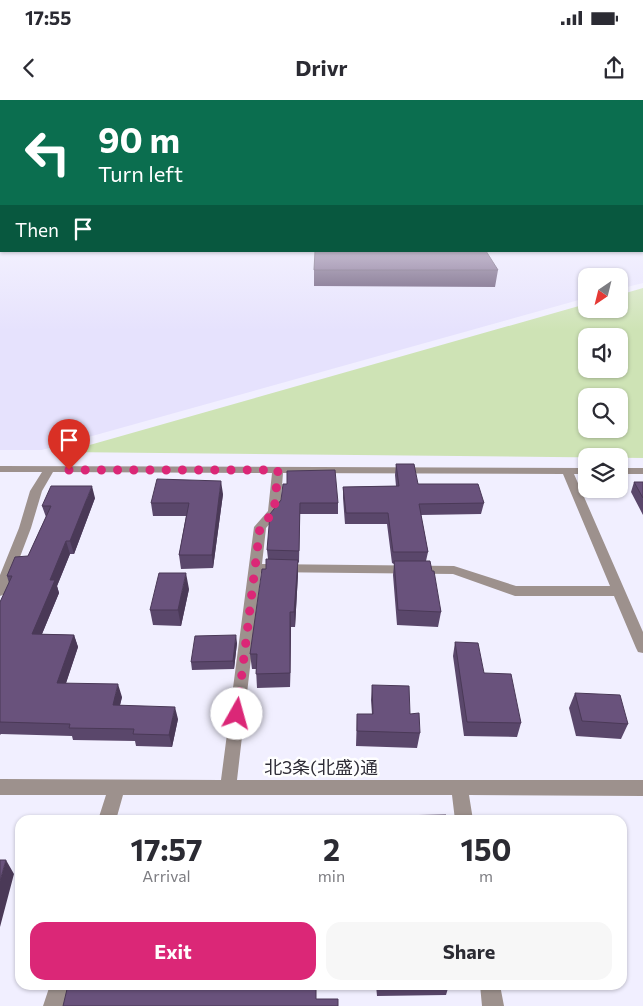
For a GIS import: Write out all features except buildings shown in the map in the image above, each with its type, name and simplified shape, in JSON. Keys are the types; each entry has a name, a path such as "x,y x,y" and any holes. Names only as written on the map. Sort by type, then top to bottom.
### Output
{"street":[{"path":"0,469 578,471"},
{"path":"0,591 25,528 36,490 50,469"},
{"path":"228,787 260,527 274,512 278,470"},
{"path":"567,471 643,648"},
{"path":"628,471 643,471"},
{"path":"255,568 454,570 515,590 619,591"},
{"name":"北3条(北盛)通","path":"0,787 643,788"},
{"path":"109,815 117,787"},
{"path":"459,787 463,815"},
{"path":"54,1006 59,990"},
{"path":"491,990 493,1006"}],"shaded area":[{"path":"0,252 643,252 643,283 628,287 628,268 578,268 578,300 42,450 0,450"}],"green space":[{"path":"643,288 643,458 628,458 628,448 578,448 578,457 65,452 578,306 578,318 628,318 628,292"}],"route":[{"path":"69,470 278,470 274,512 260,527 237,714"}]}
